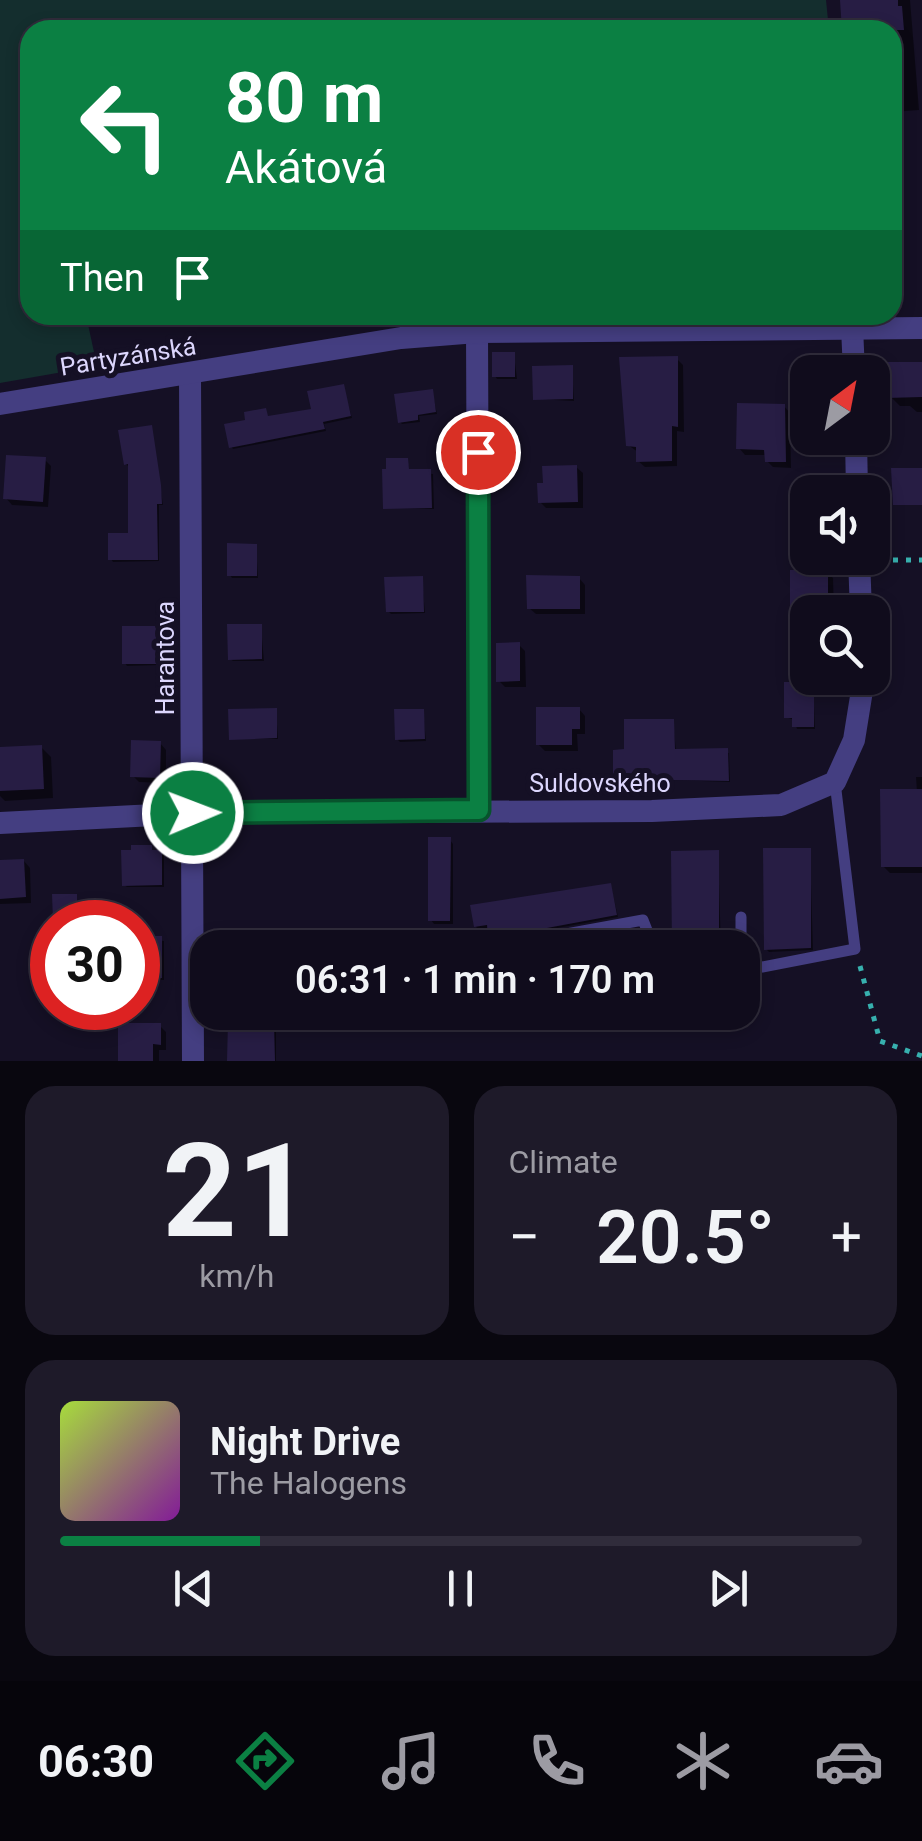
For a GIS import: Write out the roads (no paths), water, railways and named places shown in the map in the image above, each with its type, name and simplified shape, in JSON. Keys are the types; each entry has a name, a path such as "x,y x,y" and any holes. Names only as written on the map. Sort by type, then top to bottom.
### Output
{"street":[{"path":"852,326 853,355"},
{"name":"Partyzánská","path":"0,404 401,338 477,332 922,328"},
{"path":"477,332 479,810"},
{"name":"Harantova","path":"190,374 193,1061"},
{"path":"836,782 854,740 861,695"},
{"name":"Suldovského","path":"0,823 193,813 652,812 781,804 836,782"}],"lane":[{"path":"760,967 855,949 836,782"},
{"path":"740,917 740,930"},
{"path":"588,930 643,920 647,930"}]}
